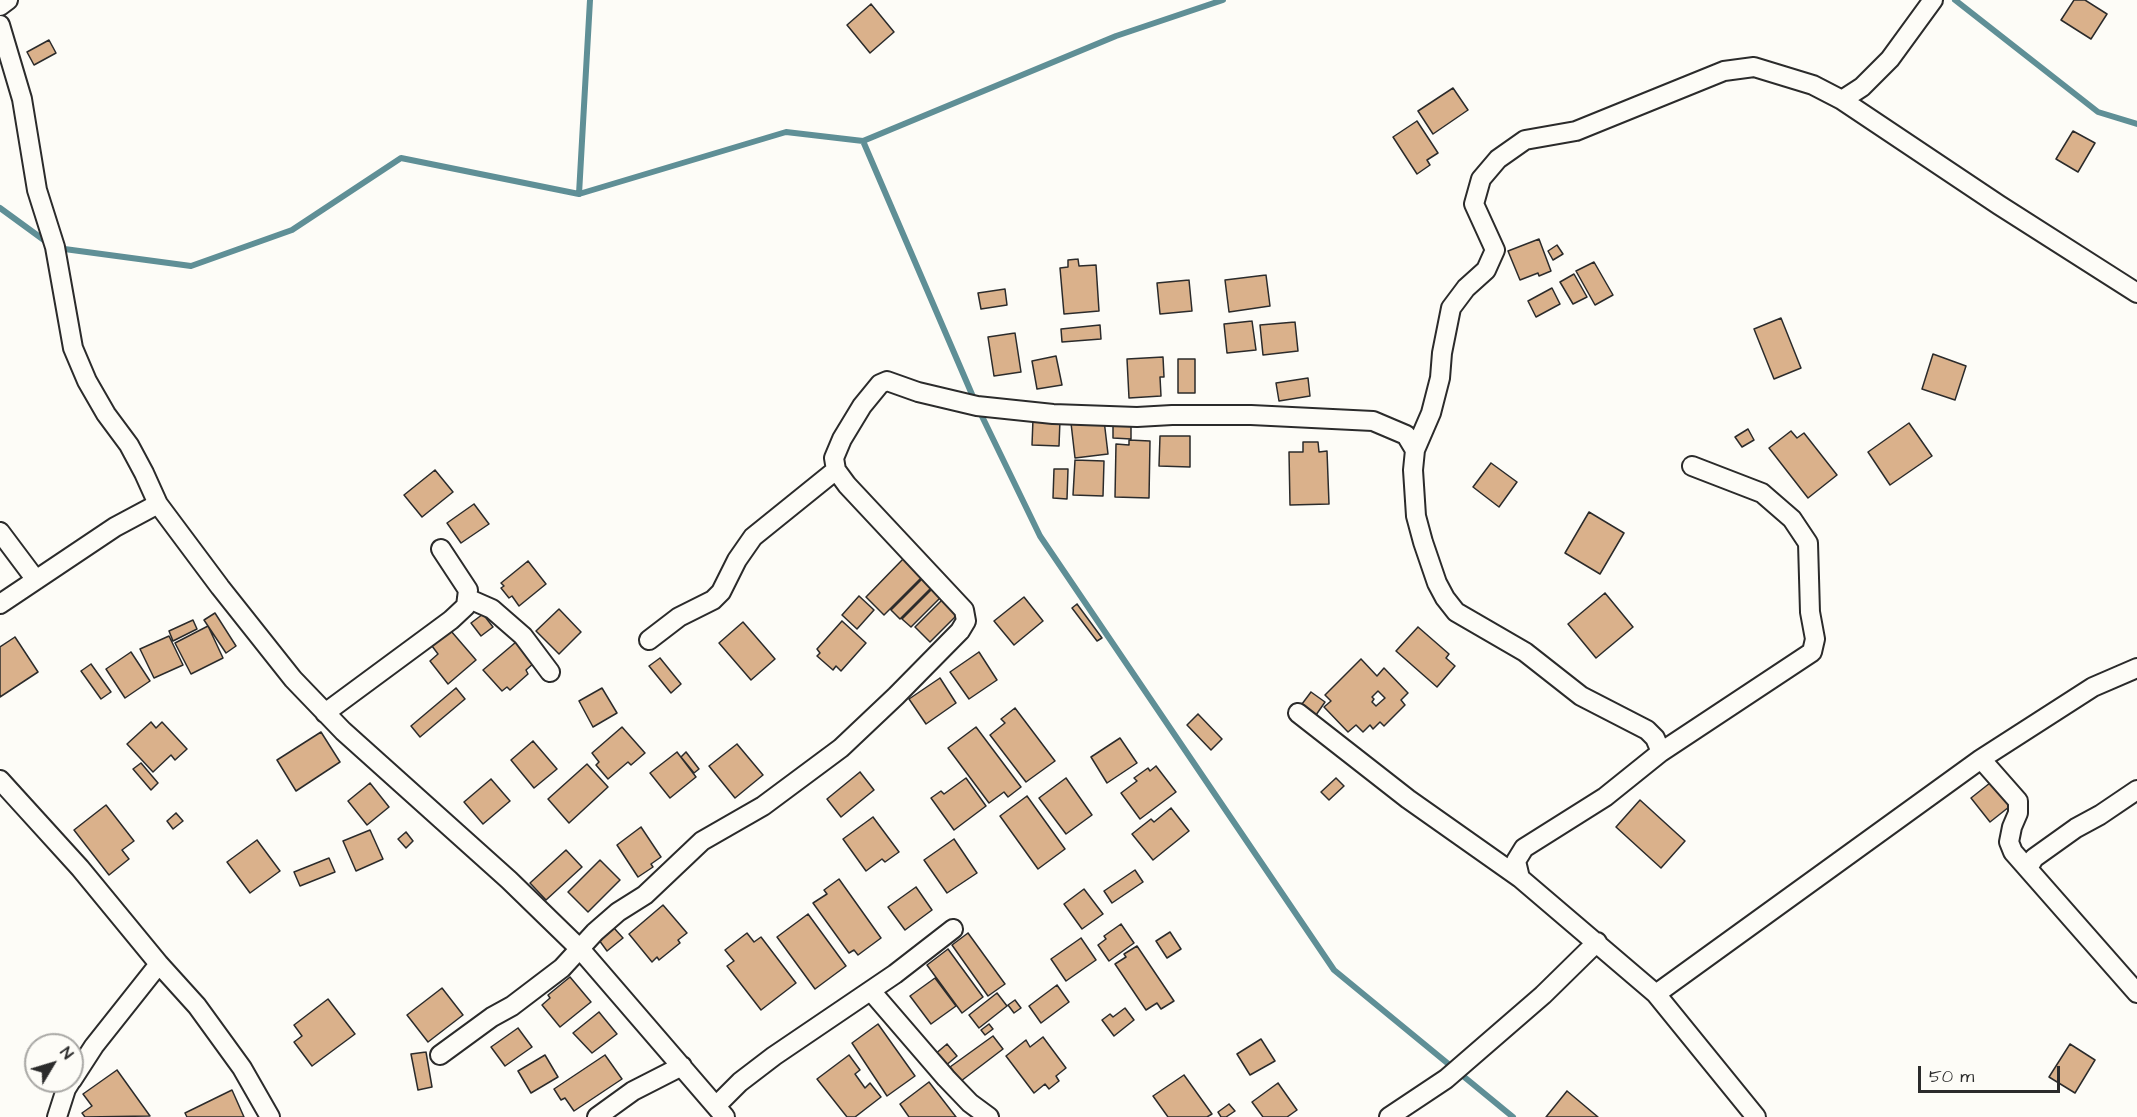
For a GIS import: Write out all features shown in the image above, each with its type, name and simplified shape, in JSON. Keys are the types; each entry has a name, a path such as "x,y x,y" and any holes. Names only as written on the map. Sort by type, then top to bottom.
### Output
{"street":[{"path":"0,6 8,0"},
{"path":"1842,100 1862,87 1890,58 1933,0"},
{"path":"0,26 22,99 37,190 55,247 73,348 87,381 105,414 129,445 158,504 293,679 325,713 509,880 581,950 721,1112 740,1082 774,1056 871,991 953,929"},
{"path":"1661,752 1655,738 1647,730 1581,696 1525,652 1456,612 1437,583 1416,516 1413,470 1415,450 1431,413 1440,378 1450,308 1466,288 1486,270 1495,250 1474,204 1481,179 1498,159 1525,140 1576,131 1724,71 1754,67 1813,85 1842,100 1999,205 2137,293"},
{"path":"440,1055 492,1017 513,1006 581,950 595,932 612,917 645,895 702,841 763,806 840,748 896,696 960,631 966,621 964,610 847,485 836,470 834,458 842,439 862,406 879,384 887,381 918,392 977,406 1053,414 1137,417 1251,415 1373,421 1406,435 1415,450"},
{"path":"1520,878 1516,861 1524,848 1605,797 1661,752 1812,652 1815,639 1810,612 1809,543 1792,519 1762,493 1692,466"},
{"path":"649,640 679,617 713,600 721,592 737,560 753,537 836,470"},
{"path":"0,604 115,527 158,504"},
{"path":"0,532 36,580"},
{"path":"325,713 451,620 466,606 468,590 441,549"},
{"path":"467,598 492,609 524,636 550,672"},
{"path":"1656,994 1981,759 2093,687 2137,668"},
{"path":"1298,713 1408,799 1520,878 1656,994 1756,1117"},
{"path":"1981,759 2018,801 2018,813 2009,842 2013,852 2137,993"},
{"path":"0,780 80,868 159,964 197,1006 242,1068 270,1117"},
{"path":"2028,868 2034,858 2076,828 2137,790"},
{"path":"1389,1117 1446,1079 1542,995 1597,942"},
{"path":"84,1062 159,964"},
{"path":"871,991 970,1104 989,1117"},
{"path":"597,1117 633,1091 682,1066"},
{"path":"57,1117 65,1093"}],"building":[{"path":"2074,0 2085,0 2107,14 2091,39 2061,20"},
{"path":"871,4 894,32 870,53 847,25"},
{"path":"49,40 56,53 34,65 27,52"},
{"path":"1453,88 1468,110 1433,134 1418,111"},
{"path":"1417,121 1438,153 1427,160 1430,165 1417,174 1393,137"},
{"path":"2073,131 2095,143 2078,172 2056,159"},
{"path":"1539,239 1551,271 1520,280 1508,251"},
{"path":"1557,245 1563,254 1553,260 1548,251"},
{"path":"1078,259 1079,266 1096,265 1099,311 1064,314 1060,268 1068,267 1068,260"},
{"path":"1594,262 1613,295 1595,305 1576,271"},
{"path":"1574,274 1587,297 1573,304 1560,282"},
{"path":"1266,275 1270,306 1229,312 1225,280"},
{"path":"1189,280 1192,311 1160,314 1157,283"},
{"path":"1552,288 1560,304 1536,317 1528,301"},
{"path":"1005,289 1007,305 981,309 978,293"},
{"path":"1781,318 1801,368 1774,379 1754,329"},
{"path":"1252,321 1256,350 1227,353 1224,324"},
{"path":"1295,322 1298,351 1263,355 1260,325"},
{"path":"1100,325 1101,339 1062,342 1061,329"},
{"path":"1015,333 1021,372 994,376 988,337"},
{"path":"1933,354 1966,366 1955,400 1922,389"},
{"path":"1056,356 1062,385 1037,389 1032,361"},
{"path":"1163,357 1164,377 1160,377 1161,396 1129,398 1127,359"},
{"path":"1178,359 1195,359 1195,393 1178,393"},
{"path":"1308,378 1310,396 1279,401 1276,383"},
{"path":"1033,419 1060,420 1059,446 1032,445"},
{"path":"1104,420 1108,454 1075,458 1071,423"},
{"path":"1113,420 1131,421 1131,439 1113,438"},
{"path":"1909,423 1932,456 1890,485 1868,452"},
{"path":"1748,429 1754,440 1742,447 1735,437"},
{"path":"1791,431 1797,438 1804,433 1837,475 1808,498 1769,448"},
{"path":"1160,436 1190,436 1190,467 1159,466"},
{"path":"1129,440 1150,441 1149,498 1115,497 1116,444 1129,445"},
{"path":"1303,442 1318,442 1319,452 1327,451 1329,504 1290,505 1289,452 1303,452"},
{"path":"1075,460 1104,461 1103,496 1073,495"},
{"path":"1491,463 1517,482 1499,507 1473,487"},
{"path":"1054,469 1068,469 1067,499 1053,498"},
{"path":"435,470 453,492 422,517 404,495"},
{"path":"474,504 489,524 461,543 447,523"},
{"path":"1589,512 1624,533 1600,574 1565,553"},
{"path":"905,557 923,576 884,615 866,597"},
{"path":"528,561 546,584 519,606 512,596 509,598 501,588 504,586 501,583"},
{"path":"923,578 932,587 900,619 891,610"},
{"path":"934,587 942,596 911,627 902,619"},
{"path":"1605,593 1633,627 1596,658 1568,624"},
{"path":"859,596 874,610 857,629 842,615"},
{"path":"1024,597 1043,621 1014,645 994,621"},
{"path":"943,599 958,614 930,642 915,627"},
{"path":"1077,604 1102,638 1097,641 1072,608"},
{"path":"559,609 581,632 559,654 536,631"},
{"path":"215,613 236,646 226,653 204,620"},
{"path":"483,614 493,627 481,636 471,623"},
{"path":"193,620 197,629 173,641 169,631"},
{"path":"842,621 866,643 841,671 836,666 833,670 817,656 820,653 817,649"},
{"path":"743,622 775,659 751,680 719,643"},
{"path":"208,626 223,658 191,674 175,643"},
{"path":"1418,627 1449,654 1446,658 1455,666 1437,687 1396,651"},
{"path":"451,631 476,660 448,684 430,661 438,654 432,646"},
{"path":"169,636 183,665 154,678 140,649"},
{"path":"15,637 38,672 0,697 0,647"},
{"path":"516,642 534,663 526,670 528,674 510,690 507,687 502,691 483,670"},
{"path":"131,652 150,681 125,698 106,669"},
{"path":"979,652 997,680 969,699 950,672"},
{"path":"660,658 681,684 671,693 649,666"},
{"path":"1361,659 1377,676 1384,668 1408,693 1401,700 1405,705 1384,726 1380,722 1373,729 1370,725 1363,732 1356,725 1348,732 1324,707 1331,701 1325,695","holes":["1378,691 1385,698 1376,706 1372,702 1374,699 1372,697"]},
{"path":"91,664 111,692 101,699 81,671"},
{"path":"940,678 956,703 926,724 909,699"},
{"path":"456,688 465,699 420,737 411,726"},
{"path":"602,688 617,713 593,727 579,701"},
{"path":"1311,692 1325,702 1316,715 1302,704"},
{"path":"1015,708 1055,761 1026,782 990,735 1005,723 1001,719"},
{"path":"1198,714 1222,739 1211,750 1187,725"},
{"path":"151,722 156,728 162,722 187,749 175,760 171,755 153,772 127,744"},
{"path":"622,727 645,753 631,765 628,762 608,779 596,765 599,762 592,753"},
{"path":"976,727 1021,787 1008,797 1004,792 989,803 948,748"},
{"path":"321,732 340,762 296,791 277,760"},
{"path":"1120,738 1137,763 1107,783 1091,757"},
{"path":"533,741 557,769 534,788 511,760"},
{"path":"737,744 763,775 735,798 709,766"},
{"path":"677,752 696,777 670,798 650,773"},
{"path":"686,752 699,769 694,773 681,757"},
{"path":"141,763 158,783 151,790 133,769"},
{"path":"587,764 608,787 569,823 548,799"},
{"path":"1156,766 1176,792 1140,819 1121,793 1137,781 1134,778 1148,768 1150,771"},
{"path":"860,772 874,790 841,817 827,799"},
{"path":"966,778 986,806 954,830 931,798 941,791 944,794"},
{"path":"1066,778 1092,815 1066,834 1039,798"},
{"path":"1336,778 1344,786 1329,800 1321,792"},
{"path":"491,779 510,801 483,824 464,802"},
{"path":"1995,779 2014,803 1990,822 1971,798"},
{"path":"370,783 389,807 367,825 348,801"},
{"path":"1027,796 1065,849 1038,869 1000,816"},
{"path":"1640,800 1685,841 1661,868 1616,827"},
{"path":"106,805 134,841 122,850 129,859 109,875 74,830"},
{"path":"1171,808 1189,831 1153,860 1132,834 1151,819 1154,822"},
{"path":"176,813 183,821 173,829 167,821"},
{"path":"873,817 899,852 885,862 882,859 866,871 843,839"},
{"path":"641,827 661,857 651,864 653,867 638,877 617,845"},
{"path":"370,830 383,859 356,871 343,841"},
{"path":"406,832 413,841 406,848 398,839"},
{"path":"954,839 977,873 947,893 924,860"},
{"path":"257,840 280,871 250,893 227,862"},
{"path":"566,850 582,867 546,900 530,883"},
{"path":"329,858 335,872 300,886 294,872"},
{"path":"600,860 620,880 588,912 568,892"},
{"path":"1135,870 1143,882 1112,903 1104,891"},
{"path":"839,879 881,938 858,955 854,950 849,953 813,903 827,894 824,890"},
{"path":"916,887 932,910 905,930 888,907"},
{"path":"1084,889 1103,914 1082,929 1064,904"},
{"path":"663,905 687,933 678,940 680,943 659,960 657,957 652,962 629,934"},
{"path":"808,914 846,966 815,989 777,937"},
{"path":"1121,924 1134,943 1109,961 1098,945 1106,939 1104,936"},
{"path":"614,928 623,938 607,951 599,940"},
{"path":"1170,932 1181,949 1167,958 1156,941"},
{"path":"747,933 754,942 761,937 796,983 761,1010 727,966 734,961 725,950"},
{"path":"968,933 1005,984 988,996 952,945"},
{"path":"1081,938 1096,960 1066,981 1051,959"},
{"path":"1137,946 1174,1001 1161,1009 1157,1003 1146,1010 1115,964 1126,957 1124,954"},
{"path":"948,949 983,997 962,1013 927,965"},
{"path":"570,977 591,1002 560,1027 542,1005 550,998 548,995"},
{"path":"935,978 956,1006 931,1024 910,996"},
{"path":"1057,985 1069,1002 1041,1023 1029,1006"},
{"path":"442,988 463,1015 428,1042 407,1015"},
{"path":"997,993 1007,1006 979,1028 969,1015"},
{"path":"328,999 355,1034 312,1066 294,1042 302,1036 294,1025"},
{"path":"1015,1000 1021,1008 1014,1013 1008,1005"},
{"path":"1125,1008 1134,1020 1114,1036 1102,1020 1110,1014 1113,1017"},
{"path":"599,1012 617,1034 592,1053 573,1033"},
{"path":"878,1024 915,1076 887,1096 852,1043"},
{"path":"989,1024 993,1029 985,1035 981,1030"},
{"path":"518,1028 532,1047 505,1066 491,1047"},
{"path":"993,1036 1003,1049 961,1081 950,1067"},
{"path":"1043,1037 1066,1068 1056,1076 1059,1081 1049,1089 1045,1084 1034,1093 1006,1056 1026,1040 1030,1047"},
{"path":"1261,1039 1275,1061 1250,1075 1237,1054"},
{"path":"947,1044 957,1056 944,1067 934,1055"},
{"path":"2070,1044 2095,1060 2075,1093 2049,1077"},
{"path":"426,1052 432,1087 418,1090 411,1054"},
{"path":"545,1055 558,1077 531,1093 518,1071"},
{"path":"605,1055 622,1079 574,1111 565,1098 561,1100 554,1089"},
{"path":"849,1055 860,1070 855,1074 865,1088 870,1083 881,1097 855,1117 847,1117 817,1079"},
{"path":"117,1070 150,1116 85,1117 82,1113 92,1106 83,1094"},
{"path":"1184,1075 1212,1114 1207,1117 1168,1117 1153,1096"},
{"path":"929,1082 956,1117 909,1117 900,1104"},
{"path":"1278,1083 1297,1110 1287,1117 1263,1117 1252,1102"},
{"path":"232,1090 244,1117 187,1117 185,1113"},
{"path":"1567,1091 1598,1117 1546,1117"},
{"path":"1229,1104 1235,1111 1226,1117 1221,1117 1218,1112"}],"waterway":[{"path":"579,194 590,0"},
{"path":"57,248 191,266 292,230 401,158 579,194 786,132 863,141 1116,36 1223,0"},
{"path":"1955,0 2098,112 2137,124"},
{"path":"863,141 977,406 1040,536 1334,970 1513,1117"},
{"path":"0,208 48,243"}]}
